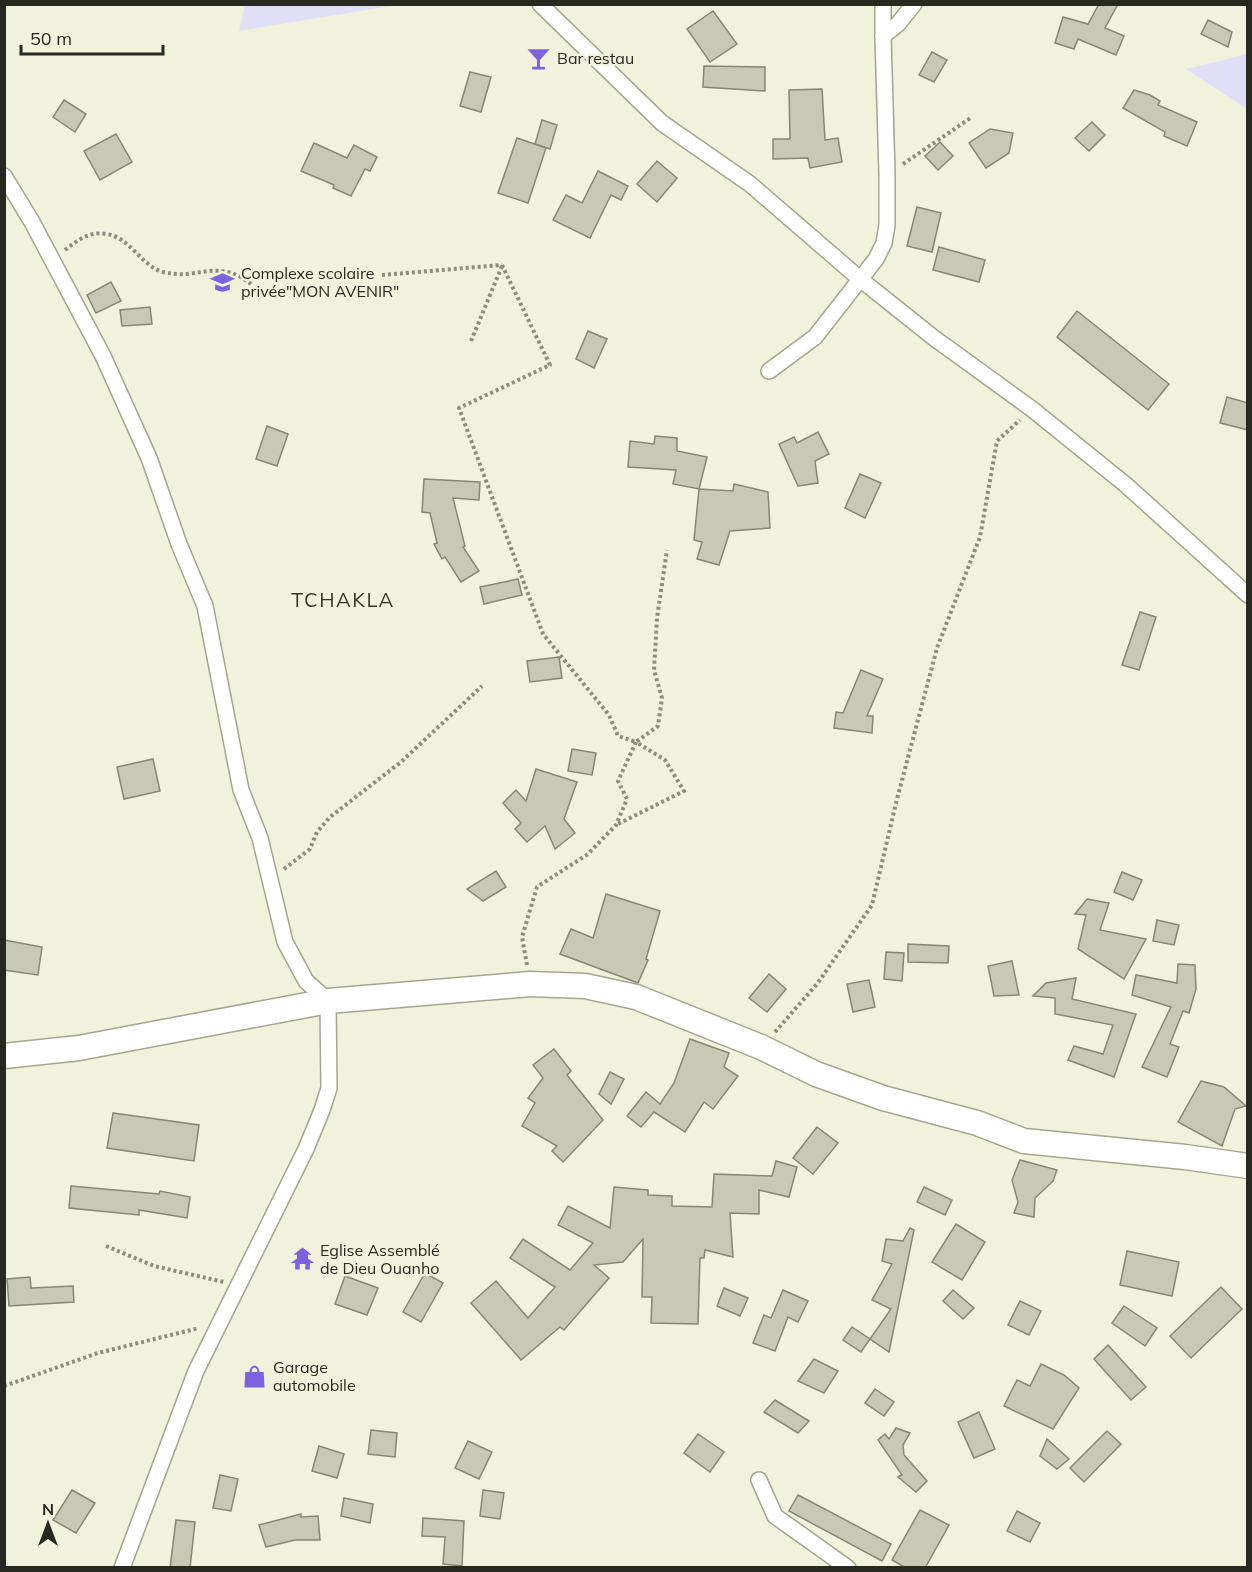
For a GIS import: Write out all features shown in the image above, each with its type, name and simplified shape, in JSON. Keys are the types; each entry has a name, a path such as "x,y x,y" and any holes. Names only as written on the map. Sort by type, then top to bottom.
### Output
{"main road":[{"path":"4,1056 79,1048 328,1001 530,984 585,986 636,998 761,1047 816,1074 872,1094 977,1123 1024,1140 1248,1166"}],"street":[{"path":"540,4 662,123 750,184 860,279 934,338 1032,409 1126,485 1248,595"},
{"path":"769,371 815,337 860,279 884,243 887,225 887,174 883,4"},
{"path":"883,36 898,24 914,4"},
{"path":"4,176 32,222 103,356 149,458 179,544 205,606 241,790 260,838 285,942 306,981 328,1001 329,1088 306,1149 196,1371 122,1568"},
{"path":"759,1480 775,1516 848,1568"}],"path":[{"path":"887,174 972,117"},
{"path":"51,261 91,233 107,234 120,238 161,271 204,272 221,269 238,274 250,284"},
{"path":"382,275 502,265"},
{"path":"471,340 502,265"},
{"path":"502,265 550,365 459,408 543,634 609,715 618,736 636,742 665,760 684,791 616,825 588,854 537,888 522,937 530,984"},
{"path":"761,1047 817,984 872,905 937,648 980,537 997,441 1032,409"},
{"path":"616,825 627,799 618,781 636,742 658,726 662,698 654,670 657,618 667,550"},
{"path":"271,878 310,849 316,832 330,817 401,762 482,686"},
{"path":"106,1246 154,1266 180,1270 240,1286"},
{"path":"4,1386 98,1353 220,1323"}],"shaded area":[{"path":"245,4 397,5 239,31"},
{"path":"1247,54 1247,109 1186,69"}],"building":[{"path":"1099,4 1118,4 1105,28 1124,36 1116,55 1078,39 1074,49 1055,43 1063,17 1088,24"},
{"path":"713,11 737,44 710,62 687,29"},
{"path":"1208,20 1232,32 1228,47 1201,34"},
{"path":"932,52 947,60 934,82 919,75"},
{"path":"704,66 765,67 765,91 703,87"},
{"path":"470,72 491,77 481,112 460,106"},
{"path":"822,89 825,140 838,138 842,162 810,168 808,158 773,159 773,139 790,139 789,90"},
{"path":"1134,90 1150,95 1160,101 1158,105 1197,122 1187,146 1164,136 1165,132 1123,108"},
{"path":"64,100 86,114 75,132 53,117"},
{"path":"542,120 557,125 550,149 535,144"},
{"path":"1092,122 1105,135 1089,151 1075,138"},
{"path":"990,129 1013,133 1009,153 986,168 969,143"},
{"path":"116,134 132,162 100,180 84,151"},
{"path":"517,138 546,148 528,203 498,193"},
{"path":"940,142 953,156 938,170 925,156"},
{"path":"314,143 347,158 354,145 377,157 370,171 365,169 351,196 333,188 334,185 301,171"},
{"path":"657,161 677,178 657,202 637,184"},
{"path":"598,171 628,186 621,200 611,195 590,238 553,220 566,195 582,203"},
{"path":"917,207 941,213 932,252 907,246"},
{"path":"939,247 985,260 979,282 933,270"},
{"path":"111,282 121,301 96,313 87,295"},
{"path":"150,307 152,324 122,326 120,310"},
{"path":"1077,311 1169,384 1148,410 1057,337"},
{"path":"588,331 607,339 594,368 576,359"},
{"path":"1227,397 1248,403 1248,430 1220,423"},
{"path":"267,426 288,434 277,466 256,459"},
{"path":"818,432 829,454 815,461 818,483 798,486 779,444 794,437 797,443"},
{"path":"655,436 677,438 677,451 707,457 699,489 673,484 676,470 628,467 630,441 654,444"},
{"path":"860,474 881,483 865,518 845,508"},
{"path":"424,479 480,482 479,500 453,498 465,546 463,547 479,571 461,582 445,557 442,559 434,544 437,543 430,513 422,512"},
{"path":"734,484 768,492 770,528 730,531 719,565 697,559 702,542 694,540 699,489 733,491"},
{"path":"518,579 522,595 484,604 480,587"},
{"path":"1140,612 1156,617 1139,670 1122,665"},
{"path":"559,657 562,678 530,682 527,661"},
{"path":"861,670 883,679 867,716 873,716 872,733 834,728 836,712 843,713"},
{"path":"572,749 596,753 592,775 568,771"},
{"path":"153,759 160,791 124,799 117,767"},
{"path":"536,769 577,782 564,819 575,833 555,849 545,826 527,842 515,829 521,823 503,803 516,790 526,801"},
{"path":"496,871 506,887 483,901 467,889"},
{"path":"1122,872 1142,880 1133,900 1114,892"},
{"path":"606,894 660,911 646,959 648,960 638,983 560,954 571,929 593,938"},
{"path":"1087,899 1109,903 1100,930 1146,939 1124,979 1078,949 1086,915 1075,914"},
{"path":"1157,920 1179,925 1174,945 1153,941"},
{"path":"4,940 42,947 38,975 4,970"},
{"path":"908,944 949,946 948,963 908,962"},
{"path":"886,952 904,953 902,981 884,979"},
{"path":"1012,961 1019,995 994,996 988,966"},
{"path":"1178,964 1195,965 1196,989 1189,1013 1183,1011 1170,1044 1179,1047 1167,1077 1142,1067 1171,1007 1132,995 1136,975 1177,983"},
{"path":"769,974 786,989 767,1012 749,998"},
{"path":"1076,978 1072,999 1136,1014 1114,1077 1068,1060 1074,1046 1103,1054 1113,1025 1055,1014 1055,998 1033,996 1046,983"},
{"path":"869,980 875,1007 853,1012 847,984"},
{"path":"690,1039 729,1053 724,1067 738,1076 713,1109 704,1102 685,1132 654,1112 641,1127 627,1116 646,1092 660,1104 674,1083"},
{"path":"554,1049 571,1071 567,1075 603,1120 563,1162 552,1151 557,1146 522,1126 535,1103 528,1098 543,1078 533,1065"},
{"path":"610,1072 624,1079 611,1104 599,1094"},
{"path":"1201,1081 1224,1087 1246,1106 1235,1109 1222,1146 1178,1122"},
{"path":"113,1113 199,1125 194,1161 107,1148"},
{"path":"817,1127 838,1143 813,1174 793,1158"},
{"path":"1020,1160 1057,1170 1053,1181 1035,1198 1034,1217 1014,1213 1018,1202 1012,1180"},
{"path":"776,1161 797,1167 789,1197 759,1190 759,1214 730,1213 733,1257 705,1250 704,1258 700,1258 698,1324 651,1323 652,1297 642,1297 643,1239 623,1262 594,1265 609,1278 564,1330 560,1327 521,1360 471,1303 496,1281 528,1318 555,1287 510,1258 523,1239 570,1270 593,1243 558,1225 568,1206 610,1228 614,1187 648,1190 648,1195 672,1196 672,1206 712,1207 714,1174 772,1176"},
{"path":"71,1186 159,1194 160,1191 190,1197 187,1218 139,1210 139,1215 69,1208"},
{"path":"924,1187 952,1200 945,1215 917,1202"},
{"path":"956,1224 985,1242 962,1280 932,1262"},
{"path":"910,1228 914,1230 889,1352 870,1339 891,1309 872,1300 892,1264 882,1261 886,1239 903,1241"},
{"path":"1127,1251 1179,1262 1172,1296 1120,1285"},
{"path":"425,1273 443,1283 421,1322 403,1312"},
{"path":"345,1276 378,1288 367,1315 335,1304"},
{"path":"30,1277 31,1288 73,1286 74,1302 9,1306 7,1279"},
{"path":"1221,1287 1242,1309 1191,1358 1170,1336"},
{"path":"724,1288 748,1298 740,1316 717,1306"},
{"path":"783,1290 808,1301 798,1322 788,1317 775,1351 753,1343 764,1315 771,1318"},
{"path":"953,1290 974,1308 963,1319 943,1301"},
{"path":"1020,1301 1041,1311 1029,1335 1008,1325"},
{"path":"1124,1306 1157,1328 1145,1346 1112,1323"},
{"path":"852,1327 870,1339 861,1352 843,1340"},
{"path":"1108,1345 1146,1387 1131,1400 1094,1359"},
{"path":"814,1359 838,1371 824,1393 798,1381"},
{"path":"1041,1364 1064,1375 1079,1388 1053,1429 1004,1406 1017,1380 1030,1386"},
{"path":"875,1389 894,1402 884,1416 865,1403"},
{"path":"775,1400 809,1421 798,1433 764,1412"},
{"path":"979,1412 995,1449 974,1458 958,1422"},
{"path":"896,1428 910,1433 903,1445 904,1455 927,1481 916,1492 898,1477 902,1475 878,1440 885,1434 889,1439"},
{"path":"371,1430 397,1433 395,1457 368,1454"},
{"path":"1107,1431 1121,1444 1084,1482 1070,1468"},
{"path":"698,1434 724,1452 710,1472 684,1453"},
{"path":"1047,1439 1069,1459 1057,1469 1040,1456"},
{"path":"468,1441 492,1452 479,1479 455,1468"},
{"path":"319,1446 344,1454 337,1478 312,1471"},
{"path":"220,1475 238,1479 231,1511 213,1508"},
{"path":"72,1490 95,1503 76,1533 53,1520"},
{"path":"483,1490 504,1493 500,1519 480,1516"},
{"path":"798,1495 891,1544 882,1561 789,1511"},
{"path":"344,1498 373,1504 370,1523 341,1516"},
{"path":"920,1510 949,1525 925,1568 906,1568 892,1560"},
{"path":"1017,1511 1040,1523 1030,1542 1007,1531"},
{"path":"301,1514 301,1517 318,1516 320,1540 295,1540 266,1547 259,1525"},
{"path":"423,1518 464,1521 462,1566 443,1564 445,1537 422,1536"},
{"path":"176,1520 195,1522 190,1568 170,1568"}],"place":[{"name":"Bar restau","path":"539,58"},
{"name":"Complexe scolaire privée\"MON AVENIR\"","path":"223,282"},
{"name":"Eglise Assemblé de Dieu Ouanho","path":"302,1259"},
{"name":"Garage automobile","path":"255,1376"}],"district":[{"name":"TCHAKLA","path":"343,599"}]}
